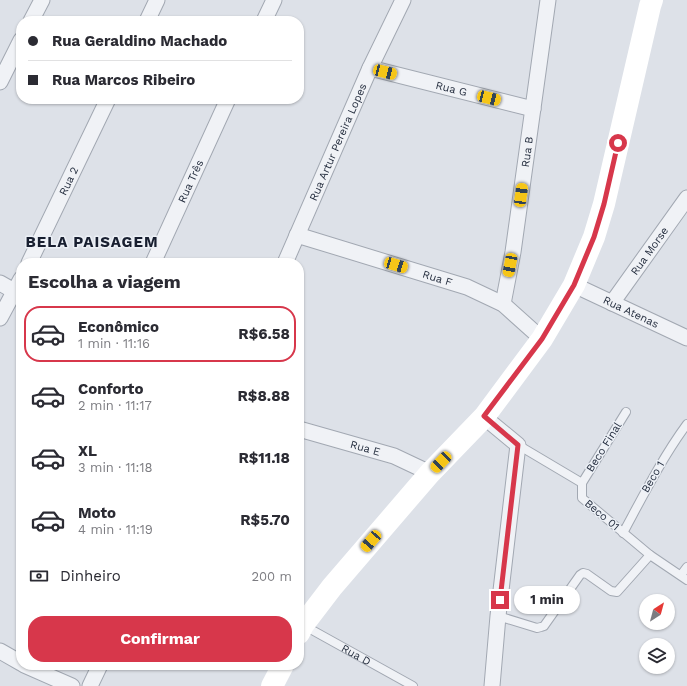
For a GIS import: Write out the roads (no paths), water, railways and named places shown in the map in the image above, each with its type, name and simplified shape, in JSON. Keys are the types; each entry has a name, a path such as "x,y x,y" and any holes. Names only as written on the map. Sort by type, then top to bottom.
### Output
{"street":[{"path":"34,16 42,0"},
{"path":"149,16 157,0"},
{"path":"266,16 274,0"},
{"name":"Rua Artur Pereira Lopes","path":"287,258 370,68 403,0"},
{"name":"Rua B","path":"503,304 513,252 548,0"},
{"path":"304,622 332,587 430,473 484,416 542,339 574,285 594,237 604,204 652,0"},
{"path":"0,82 16,50"},
{"name":"Rua G","path":"370,68 533,109"},
{"name":"Rua 2","path":"31,258 106,104"},
{"name":"Rua Três","path":"155,258 226,104"},
{"name":"Rua Morse","path":"612,303 687,198"},
{"name":"Rua F","path":"297,235 467,287 503,304 542,339"},
{"path":"0,283 16,287"},
{"name":"Rua Atenas","path":"574,285 687,338"},
{"path":"0,318 16,293"},
{"path":"484,416 518,445 498,616 492,686"},
{"name":"Rua E","path":"304,430 394,456 430,473"},
{"path":"0,651 16,660"},
{"path":"35,670 72,686"},
{"path":"90,686 98,670"},
{"path":"272,686 280,670"}],"lane":[{"name":"Beco Final","path":"582,498 582,483 626,412"},
{"name":"Beco 1","path":"623,533 651,480 687,424"},
{"name":"Beco Final","path":"518,445 582,483"},
{"name":"Beco 01","path":"582,498 650,555 684,578"},
{"path":"498,616 541,628 544,626 580,575 583,573 587,574 611,591 617,592 650,555"},
{"path":"684,578 687,567"},
{"name":"Rua D","path":"304,629 413,686"}],"district":[{"name":"BELA PAISAGEM","path":"92,242"}]}
